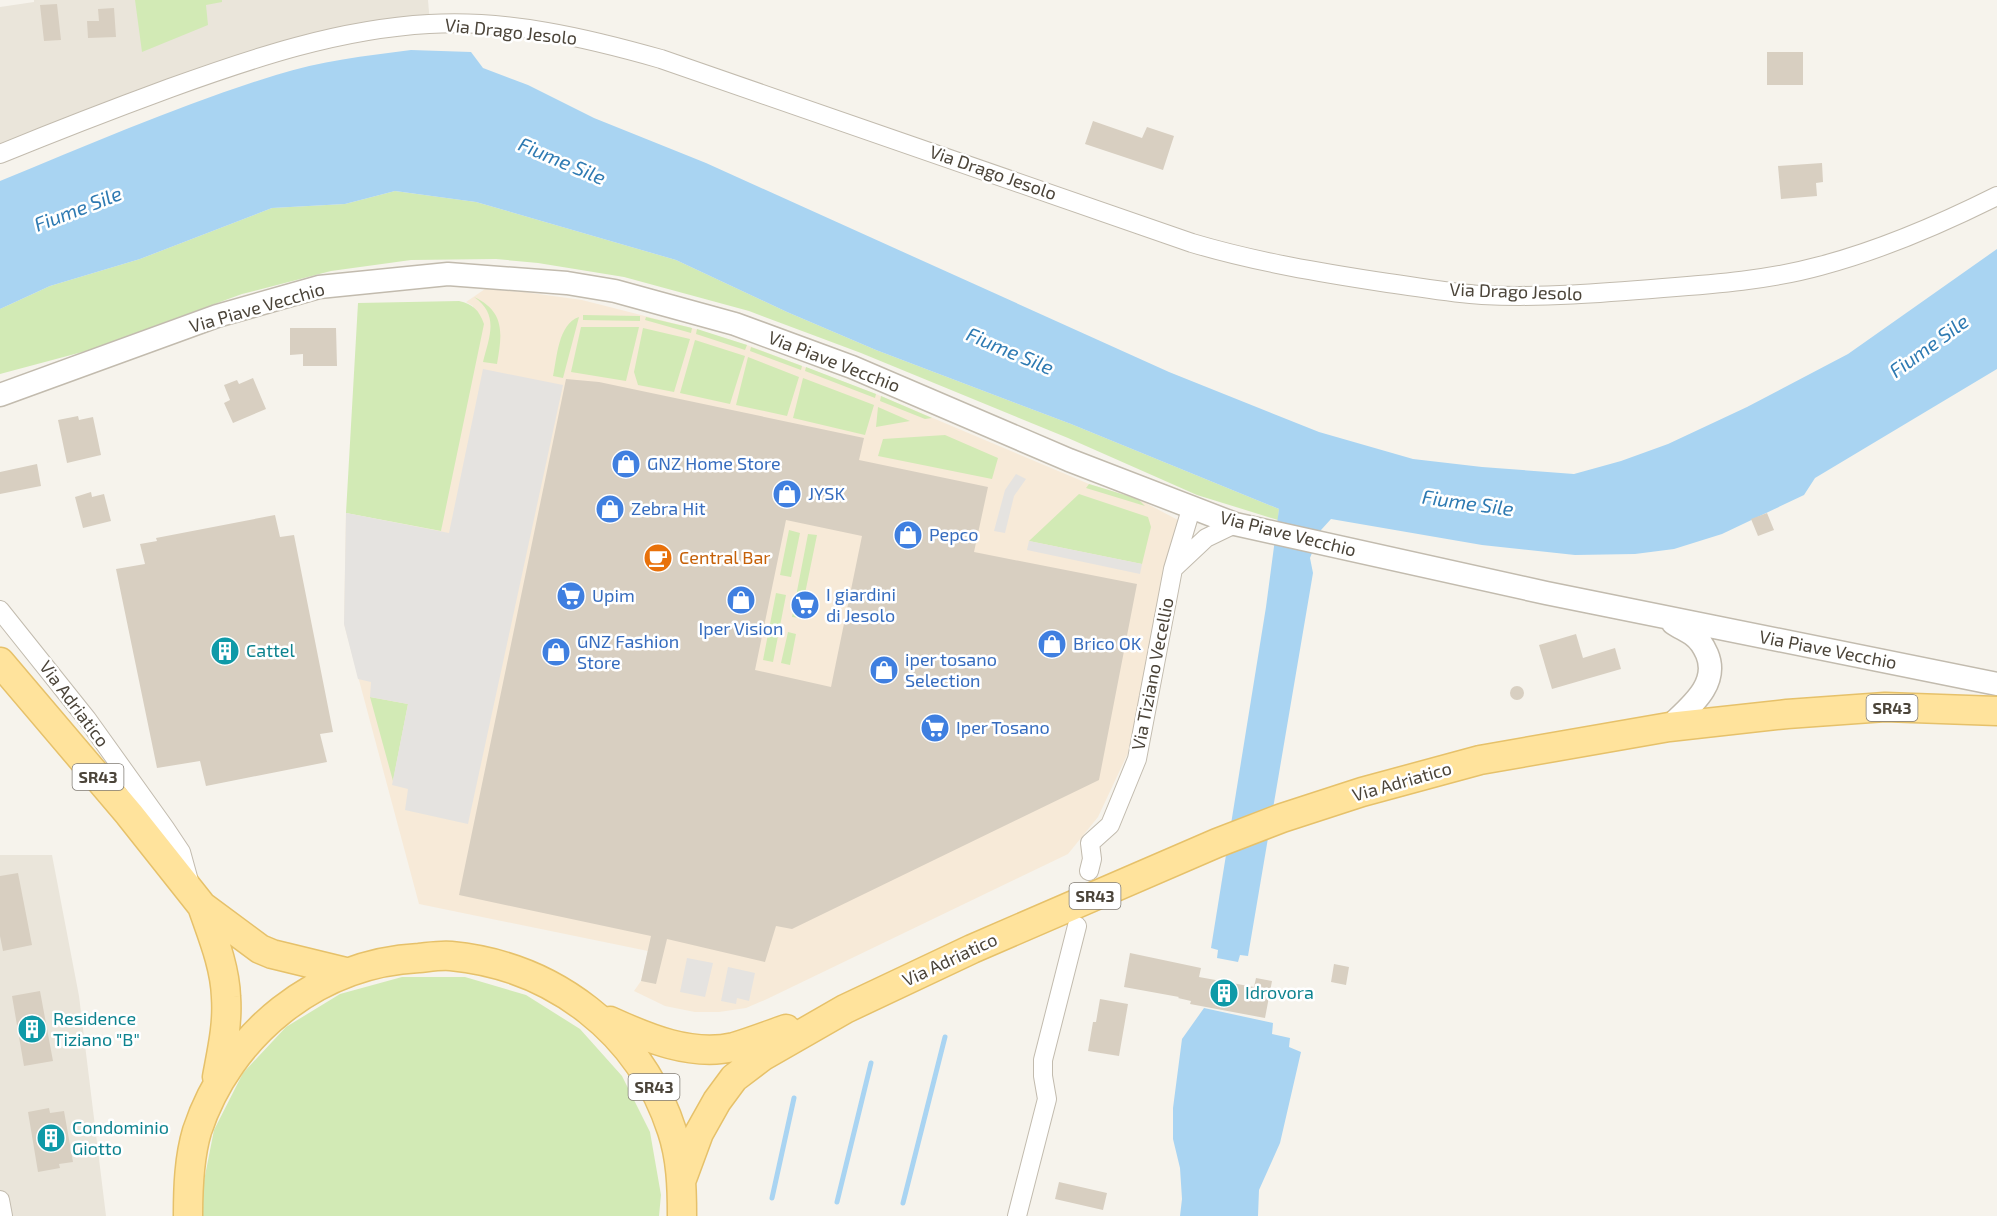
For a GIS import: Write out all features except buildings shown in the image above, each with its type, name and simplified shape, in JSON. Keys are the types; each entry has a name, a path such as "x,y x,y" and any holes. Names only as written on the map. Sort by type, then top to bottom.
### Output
{"main road":[{"name":"Via Adriatico","path":"0,662 106,787 197,900 260,949 346,972"},
{"name":"Via Adriatico","path":"682,1179 699,1133 717,1101 734,1078 763,1056 845,1009 972,949 1217,843 1282,818 1362,792 1480,760 1669,727 1788,714 1885,707 1997,711"},
{"name":"Via Adriatico","path":"197,900 224,978 226,995 225,1029 216,1086"},
{"name":"SR43","path":"188,1216 188,1179 197,1131 216,1086 240,1050 271,1018 306,992 346,972 397,959 449,956 501,965 550,984 594,1013 628,1047 654,1088 672,1132 682,1179 682,1216"},
{"name":"Via Adriatico","path":"594,1013 647,1038 708,1050 733,1047 845,1009"}],"street":[{"name":"Via Drago Jesolo","path":"0,154 234,64 337,37 381,29 430,24 482,25 552,32 612,45 661,59 1192,243 1237,256 1342,276 1481,295 1590,294 1733,282 1780,275 1821,266 1863,253 1970,210 1997,196"},
{"name":"Via Piave Vecchio","path":"0,395 218,316 319,287 448,274 539,279 615,291 735,324 852,367 1069,460 1235,524 1658,615 1997,684"},
{"name":"Via Tiziano Vecellio","path":"1089,871 1092,859 1090,843 1110,825 1137,759 1173,569 1192,506"},
{"path":"1173,569 1206,538 1235,524"},
{"name":"Via Adriatico","path":"0,610 87,719 165,828 181,852 197,900"},
{"name":"Via Piave Vecchio","path":"1658,615 1695,636 1704,647 1710,661 1711,675 1707,685 1669,727"},
{"path":"1017,1216 1047,1100 1042,1076 1043,1060 1077,926"},
{"path":"0,1200 3,1216"}],"shaded area":[{"path":"34,0 428,0 430,24 381,29 0,148 0,7 34,2"},
{"path":"485,289 582,300 692,328 747,345 876,394 1089,484 1138,499 1178,520 1128,753 1098,817 1068,854 767,999 746,1008 719,1012 695,1012 665,1006 634,991 641,981 648,951 419,904 344,624 346,513 441,531 473,306 466,302"},
{"path":"483,369 563,385 468,824 405,810 408,789 392,785 408,704 370,697 371,682 358,679 344,624 346,513 449,533"},
{"path":"1016,474 1026,479 1014,496 1005,533 994,531 1005,490"},
{"path":"1029,541 1142,564 1140,574 1027,550"},
{"path":"0,855 52,855 79,996 106,1216 0,1216"},
{"path":"687,958 713,963 705,997 680,992"},
{"path":"728,967 755,973 749,1001 737,998 736,1004 721,1001"}],"green space":[{"path":"135,0 222,0 222,2 206,5 208,25 142,52"},
{"path":"395,191 476,202 676,260 787,312 876,350 1071,424 1279,509 1278,520 1197,495 1068,438 861,353 749,311 624,277 538,263 496,259 411,260 331,271 242,294 86,351 0,374 0,309 50,286 140,259 272,208 345,204"},
{"path":"474,297 484,303 497,317 500,343 497,364 483,362 490,335 490,319 482,304"},
{"path":"459,301 475,308 484,324 441,531 346,513 358,303"},
{"path":"583,315 640,316 640,321 583,320"},
{"path":"579,317 563,378 553,376 557,351 563,334 572,321"},
{"path":"646,317 692,328 691,333 645,320"},
{"path":"581,327 639,327 626,381 571,372"},
{"path":"643,328 690,339 674,392 638,385 634,372"},
{"path":"697,329 747,345 745,350 696,334"},
{"path":"695,340 745,356 730,404 680,393"},
{"path":"751,347 802,366 801,370 750,351"},
{"path":"748,357 799,377 787,416 736,405"},
{"path":"806,367 876,394 875,398 805,371"},
{"path":"803,378 874,405 865,435 793,418"},
{"path":"881,396 932,418 925,419 880,401"},
{"path":"878,407 910,421 876,427"},
{"path":"945,435 998,458 992,479 878,456 883,439"},
{"path":"1089,484 1138,499 1145,506 1086,488"},
{"path":"1079,494 1148,517 1151,527 1142,564 1029,541"},
{"path":"789,530 800,533 791,577 780,575"},
{"path":"808,534 817,535 800,618 792,617"},
{"path":"776,593 786,595 773,662 763,660"},
{"path":"788,632 796,634 790,665 781,663"},
{"path":"370,697 408,704 393,781"},
{"path":"402,977 465,977 526,995 580,1029 622,1076 650,1132 661,1195 659,1216 203,1216 201,1196 214,1130 243,1073 286,1027 340,994"}],"water":[{"name":"Fiume Sile","path":"411,50 471,52 483,68 528,85 594,118 706,163 1169,372 1319,432 1413,459 1574,474 1621,461 1668,444 1747,407 1848,354 1997,249 1997,369 1815,478 1804,495 1722,534 1674,549 1635,554 1575,555 1482,545 1331,519 1321,530 1310,558 1313,573 1248,956 1240,955 1238,962 1217,958 1218,950 1211,948 1266,607 1279,509 1071,424 876,350 787,312 676,260 476,202 395,191 345,204 272,208 140,259 50,286 0,309 0,181 241,86 293,70 326,63"},
{"path":"1204,1008 1273,1023 1272,1034 1290,1038 1289,1047 1301,1052 1280,1143 1259,1190 1258,1216 1180,1216 1182,1199 1180,1168 1173,1139 1173,1108 1182,1039"}],"waterway":[{"path":"903,1203 945,1037"},
{"path":"837,1202 871,1063"},
{"path":"772,1198 794,1098"}],"place":[{"name":"GNZ Home Store","path":"626,464"},
{"name":"JYSK","path":"787,494"},
{"name":"Zebra Hit","path":"610,509"},
{"name":"Pepco","path":"908,535"},
{"name":"Central Bar","path":"658,558"},
{"name":"Upim","path":"571,596"},
{"name":"Iper Vision","path":"741,600"},
{"name":"I giardini di Jesolo","path":"805,605"},
{"name":"Brico OK","path":"1052,644"},
{"name":"Cattel","path":"225,651"},
{"name":"GNZ Fashion Store","path":"556,652"},
{"name":"iper tosano Selection","path":"884,670"},
{"name":"Iper Tosano","path":"935,728"},
{"name":"Idrovora","path":"1224,993"},
{"name":"Residence Tiziano \"B\"","path":"32,1029"},
{"name":"Condominio Giotto","path":"51,1138"}]}
